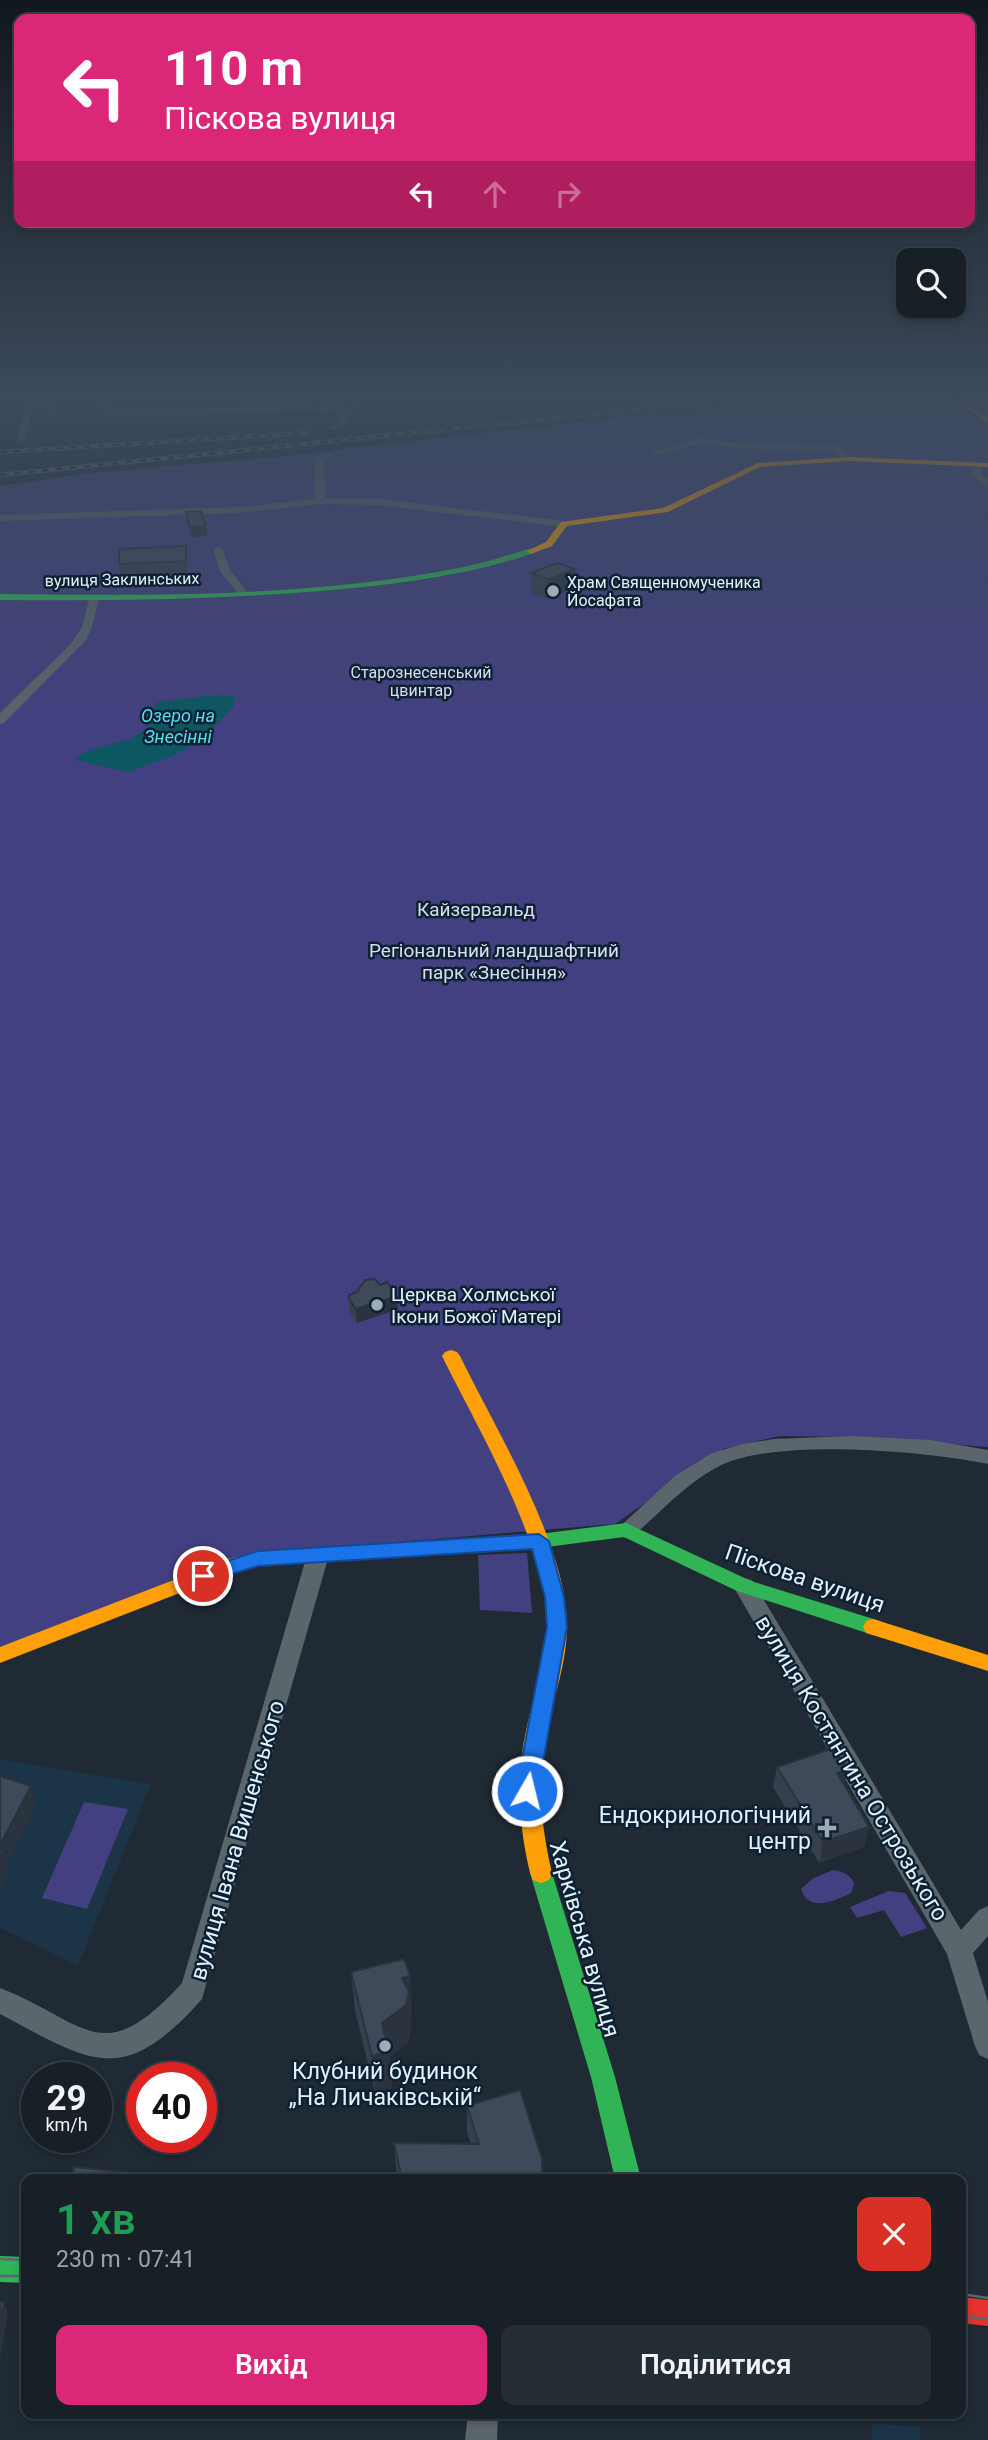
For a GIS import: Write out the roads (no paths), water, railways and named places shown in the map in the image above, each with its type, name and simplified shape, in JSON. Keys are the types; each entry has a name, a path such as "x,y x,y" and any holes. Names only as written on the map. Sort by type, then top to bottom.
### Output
{"street":[{"path":"0,518 249,509"},
{"path":"437,509 564,524 668,509"},
{"name":"вулиця Заклинських","path":"0,597 94,598 242,592 398,581 471,570 511,560 544,546 562,533 564,524"},
{"path":"218,550 225,571 242,592"},
{"path":"0,720 39,679 62,663 90,626 94,598"},
{"name":"Харківська вулиця","path":"451,1356 539,1541 555,1597 557,1627 530,1768 529,1819 545,1893 603,2077 627,2174"},
{"path":"0,1655 228,1566 258,1559 539,1541 626,1530 718,1459 763,1446 911,1446 988,1457"},
{"name":"Піскова вулиця","path":"626,1530 744,1586 988,1663"},
{"name":"вулиця Івана Вишенського","path":"0,2000 95,2046 117,2045 138,2038 173,2014 193,1990 318,1555"},
{"name":"вулиця Костянтина Острозького","path":"744,1586 959,1950 988,2046"},
{"path":"959,1950 988,1918"},
{"path":"0,2269 21,2270"},
{"path":"966,2311 988,2313"},
{"path":"481,2440 483,2419"}],"water":[{"name":"Озеро на Знесінні","path":"216,695 235,696 234,706 203,739 173,756 128,772 76,760 88,751 141,734 153,718 156,702"}],"tram line":[{"path":"0,2259 21,2260"},
{"path":"0,2276 21,2276"},
{"path":"966,2295 988,2298"},
{"path":"966,2317 988,2319"}],"place":[{"name":"Храм Священномученика Йосафата","path":"553,591"},
{"name":"Церква Холмської Ікони Божої Матері","path":"377,1305"},
{"name":"Ендокринологічний центр","path":"827,1828"},
{"name":"Клубний будинок „На Личаківській“","path":"385,2046"}],"park label":[{"name":"Старознесенський цвинтар","path":"421,681"},
{"name":"Кайзервальд","path":"476,909"},
{"name":"Регіональний ландшафтний парк «Знесіння»","path":"494,961"}]}
